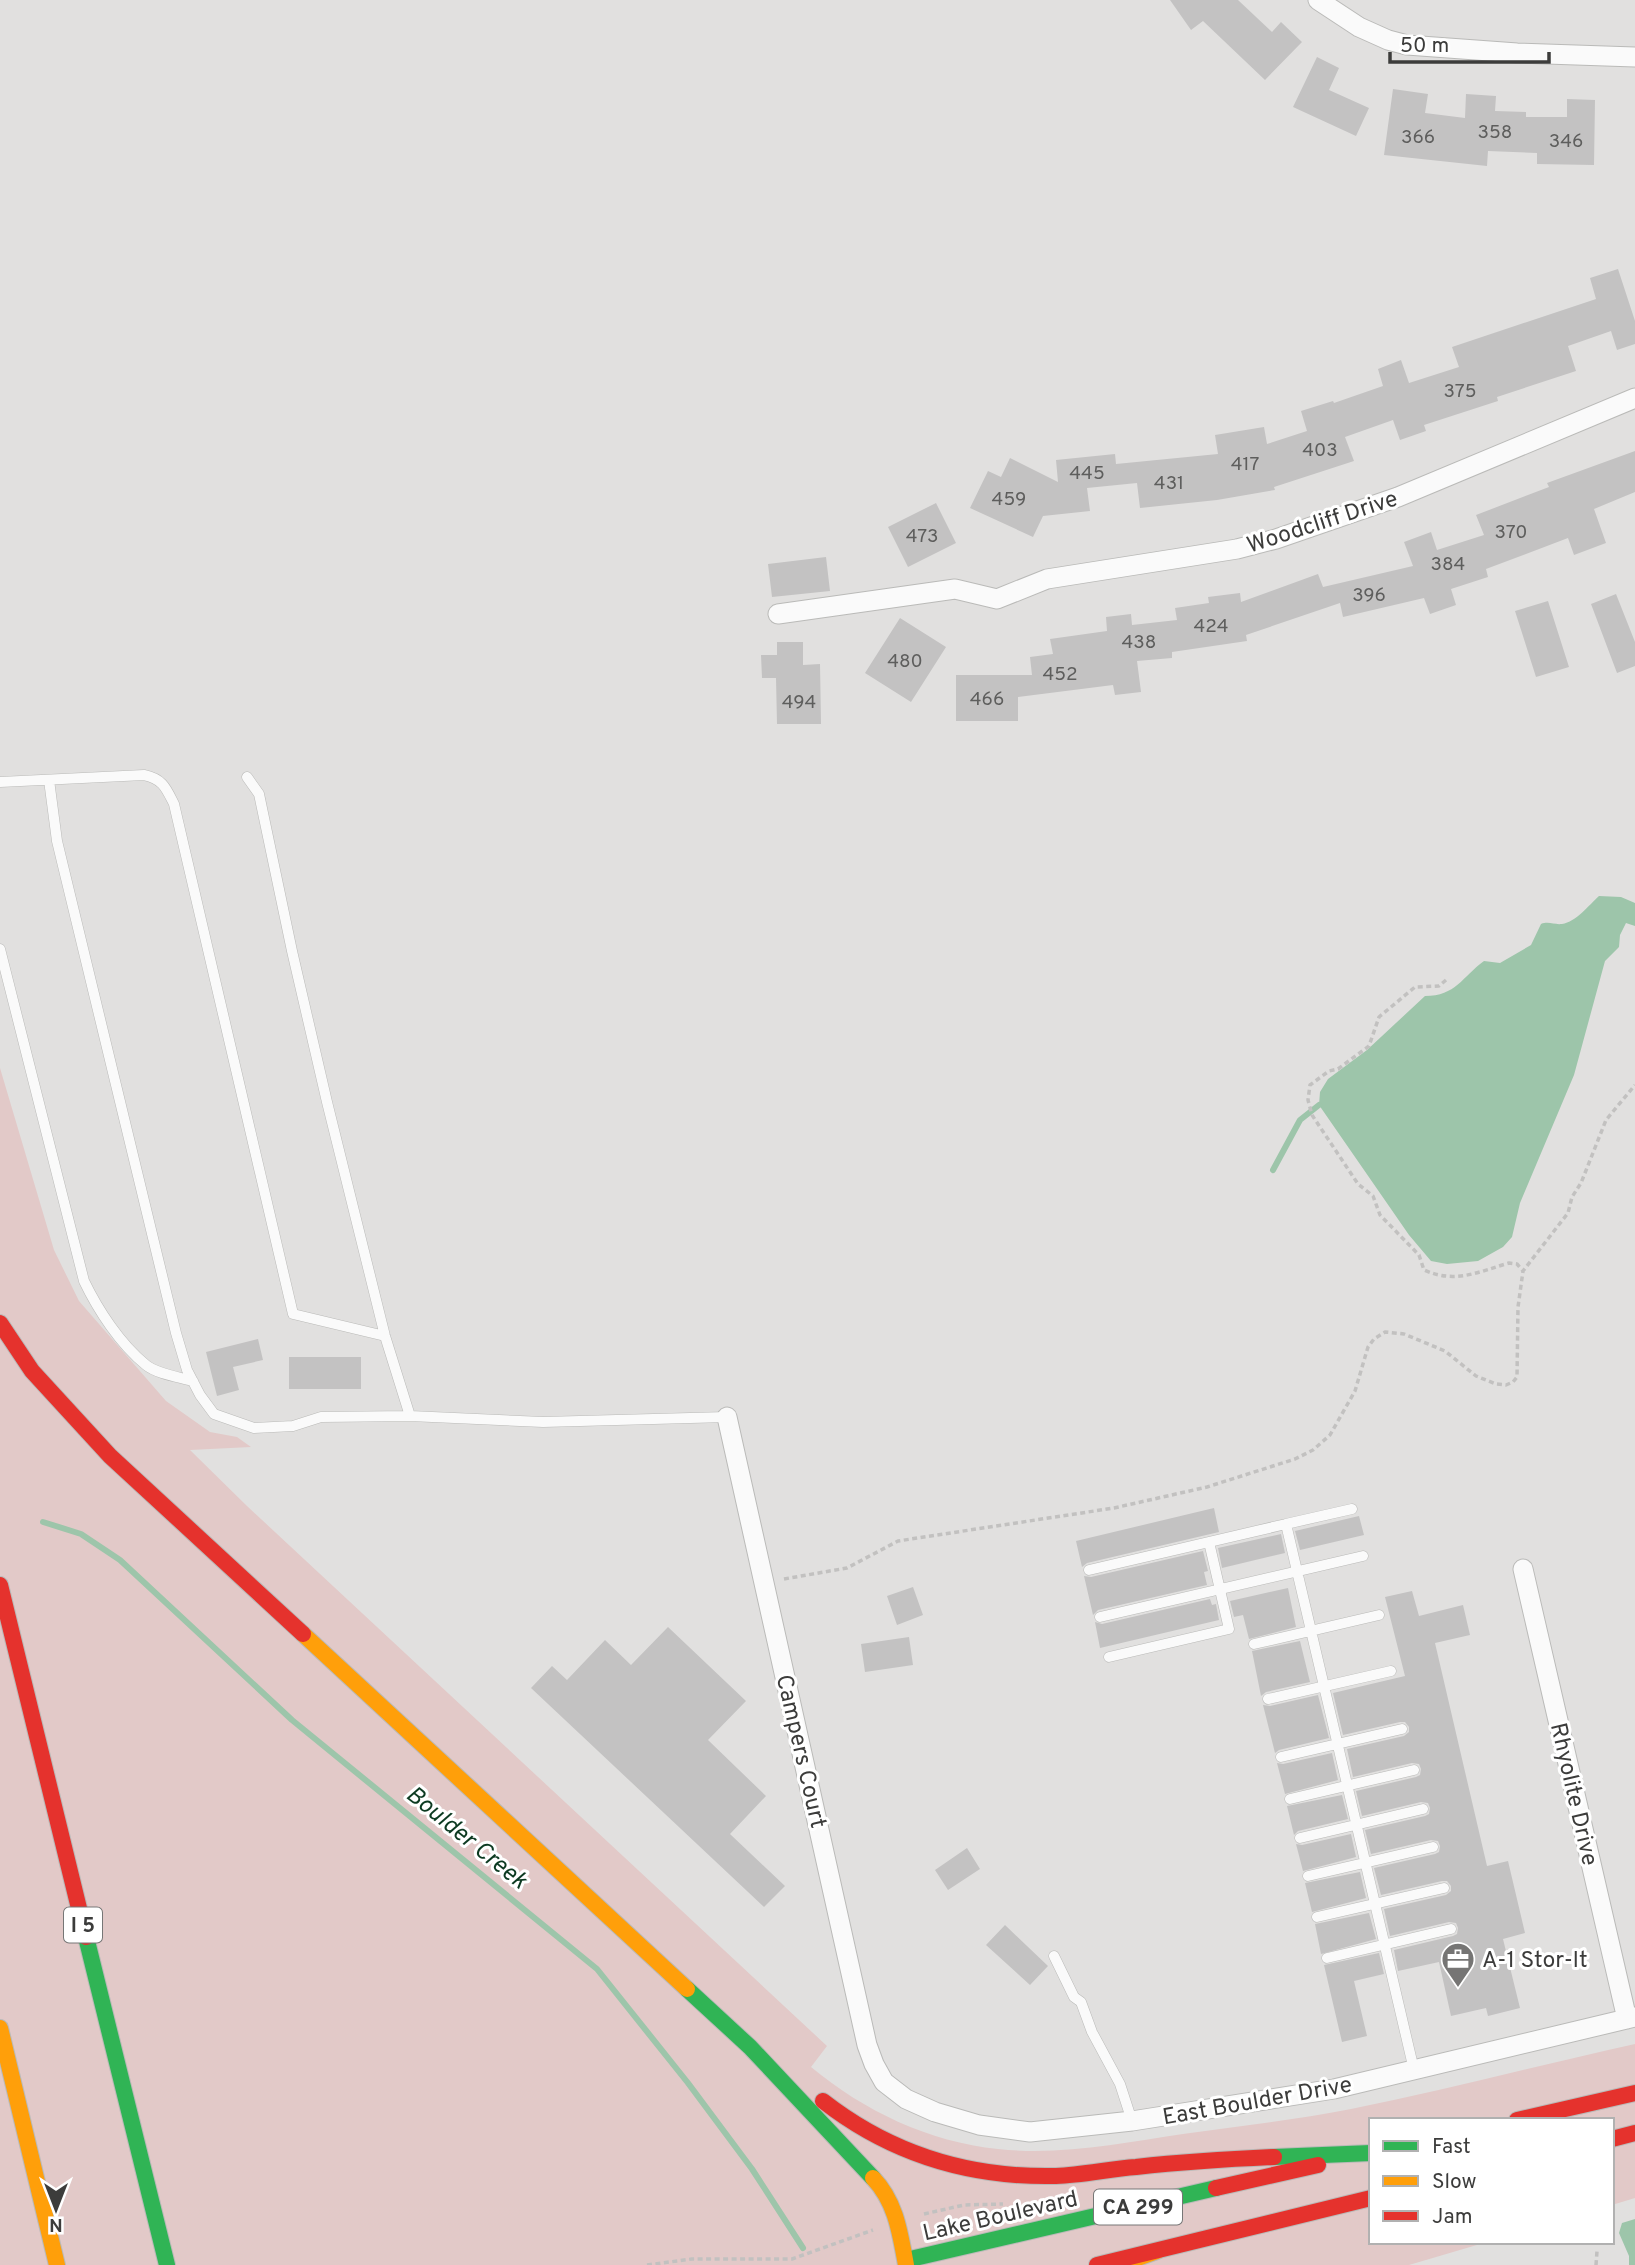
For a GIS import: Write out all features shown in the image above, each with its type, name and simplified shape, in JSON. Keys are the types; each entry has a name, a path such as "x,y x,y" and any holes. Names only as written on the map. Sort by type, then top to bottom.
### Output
{"main road":[{"path":"0,1323 32,1371 110,1456 750,2048 884,2190 898,2222 906,2263"},
{"name":"I 5","path":"0,1585 167,2265"},
{"path":"0,2028 57,2265"},
{"path":"750,2048 867,2133 942,2162 981,2171 1056,2176 1142,2166 1369,2153"},
{"path":"1526,2118 1635,2093"},
{"path":"1614,2138 1635,2133"},
{"name":"Lake Boulevard","path":"886,2265 906,2263 1369,2153"},
{"name":"CA 299","path":"1097,2265 1369,2198"},
{"path":"1118,2265 1157,2251"}],"street":[{"path":"1318,0 1359,27 1388,40 1408,45 1517,54 1635,57"},
{"name":"Woodcliff Drive","path":"778,614 955,589 997,599 1046,579 1237,549 1276,539 1398,497 1635,398"},
{"name":"Campers Court","path":"727,1417 864,2032 871,2059 884,2082"},
{"name":"Rhyolite Drive","path":"1523,1569 1631,2018"},
{"name":"East Boulder Drive","path":"884,2082 906,2099 928,2109 979,2125 1030,2132 1132,2121 1289,2097 1631,2018"}],"lane":[{"path":"0,782 144,775 157,778 167,789 174,804 293,1314 385,1336"},
{"path":"247,777 259,794 303,1001 385,1336 410,1416"},
{"path":"49,780 57,841 176,1333 187,1370 214,1414 254,1428 293,1426 321,1417 410,1416 543,1422 727,1417"},
{"path":"0,950 84,1281 90,1295 114,1329 148,1367 193,1381"},
{"path":"1089,1570 1352,1509"},
{"path":"1286,1524 1414,2070"},
{"path":"1109,1657 1229,1629 1209,1542"},
{"path":"1100,1617 1363,1556"},
{"path":"1254,1644 1379,1615"},
{"path":"1268,1699 1391,1671"},
{"path":"1281,1758 1402,1729"},
{"path":"1290,1799 1414,1770"},
{"path":"1300,1838 1423,1810"},
{"path":"1308,1876 1433,1847"},
{"path":"1317,1917 1444,1888"},
{"path":"1327,1958 1451,1929"},
{"path":"1054,1956 1073,1997 1081,2002 1092,2032 1120,2084 1132,2121"}],"path":[{"path":"1446,981 1439,986 1415,987 1379,1017 1370,1046 1310,1085 1308,1100 1311,1115 1358,1184 1373,1196 1380,1215 1419,1255 1424,1270 1453,1278 1509,1263 1517,1264 1523,1271"},
{"path":"765,1583 847,1568 898,1541 1114,1508 1207,1487 1295,1459 1313,1450 1330,1435 1356,1391 1368,1346 1385,1332 1419,1340 1445,1352 1476,1376 1496,1384 1506,1385 1513,1382 1517,1377 1518,1307 1523,1271 1568,1213 1572,1196 1581,1183 1606,1120 1635,1084"},
{"path":"927,2213 964,2204 1008,2204"},
{"path":"646,2265 692,2259 792,2259 879,2228"},
{"path":"1596,2265 1597,2251"}],"shaded area":[{"path":"1599,896 1621,897 1635,903 1635,926 1626,923 1620,935 1619,947 1605,961 1574,1075 1520,1203 1512,1237 1503,1247 1478,1261 1447,1264 1431,1261 1409,1235 1319,1105 1320,1092 1328,1079 1367,1050 1425,996 1451,989 1484,961 1500,963 1531,945 1541,924 1567,923"},
{"path":"0,1068 54,1250 79,1301 166,1401 210,1432 237,1437 251,1447 190,1450 827,2046 811,2067 853,2097 898,2122 947,2139 998,2149 1068,2150 1330,2113 1635,2044 1635,2198 1614,2204 1614,2118 1369,2118 1369,2244 1480,2244 1409,2265 0,2265"},
{"path":"1635,2219 1635,2265 1629,2265 1629,2256 1619,2233 1622,2223"}],"building":[{"path":"1170,0 1238,0 1272,32 1281,22 1302,42 1265,80 1203,21 1191,30"},
{"path":"1317,57 1339,68 1329,90 1369,108 1356,136 1293,107"},
{"path":"1393,89 1428,94 1425,113 1465,118 1466,94 1496,96 1495,111 1526,112 1526,117 1567,117 1567,99 1595,100 1594,165 1537,164 1537,153 1488,151 1487,166 1384,155"},
{"path":"1618,269 1635,321 1635,344 1617,350 1611,331 1568,346 1576,371 1497,397 1498,401 1424,425 1426,431 1400,440 1393,420 1345,437 1354,461 1274,487 1275,490 1217,500 1140,508 1137,483 1087,488 1090,511 1043,516 1033,537 970,508 988,471 1001,477 1010,458 1058,482 1056,460 1115,454 1116,464 1218,454 1215,435 1264,427 1267,444 1307,431 1301,411 1383,386 1378,369 1401,360 1409,383 1459,367 1452,347 1596,299 1590,278"},
{"path":"1635,451 1635,492 1594,509 1606,543 1574,555 1568,538 1486,569 1488,577 1451,589 1456,605 1430,614 1424,598 1343,617 1340,603 1246,635 1247,641 1172,652 1172,658 1137,661 1141,692 1115,695 1113,685 1018,697 1018,721 956,721 956,675 1032,675 1030,657 1053,654 1050,639 1107,631 1106,617 1131,614 1132,625 1177,620 1175,608 1209,603 1208,597 1240,593 1241,602 1318,574 1323,587 1413,566 1404,542 1431,532 1437,550 1484,535 1476,515 1549,487 1547,483"},
{"path":"936,503 956,543 908,567 888,527"},
{"path":"826,557 830,591 772,597 768,564"},
{"path":"1616,594 1635,642 1635,666 1617,673 1591,604"},
{"path":"1548,601 1569,667 1536,677 1515,611"},
{"path":"900,618 946,647 911,702 865,673"},
{"path":"777,642 803,642 803,665 820,664 821,724 777,724 776,678 762,678 761,655 777,655"},
{"path":"258,1339 263,1360 233,1367 239,1390 217,1396 206,1352"},
{"path":"289,1357 361,1357 361,1389 289,1389"},
{"path":"1214,1508 1219,1532 1087,1563 1082,1567 1076,1541"},
{"path":"1359,1516 1364,1535 1300,1550 1295,1531"},
{"path":"1281,1534 1285,1553 1222,1568 1218,1548"},
{"path":"1203,1551 1208,1571 1204,1572 1207,1585 1098,1610 1093,1615 1084,1576 1091,1577"},
{"path":"913,1587 923,1615 897,1625 887,1596"},
{"path":"1288,1588 1296,1627 1249,1639 1243,1615 1234,1617 1230,1601"},
{"path":"1412,1591 1419,1616 1463,1605 1470,1635 1435,1643 1487,1866 1508,1861 1525,1933 1503,1939 1520,2008 1488,2016 1486,2008 1451,2016 1439,1962 1398,1971 1394,1950 1453,1936 1457,1934 1458,1928 1456,1923 1449,1922 1390,1936 1384,1909 1446,1895 1451,1891 1451,1886 1447,1881 1442,1881 1381,1895 1374,1868 1435,1854 1439,1852 1440,1846 1438,1841 1431,1840 1371,1854 1365,1830 1425,1816 1429,1814 1430,1808 1428,1803 1421,1802 1362,1816 1356,1791 1416,1777 1420,1775 1421,1769 1419,1764 1412,1763 1353,1777 1347,1749 1404,1736 1409,1732 1409,1727 1405,1722 1400,1722 1343,1735 1333,1693 1405,1676 1385,1597"},
{"path":"1210,1599 1212,1605 1216,1604 1219,1620 1100,1648 1095,1622 1102,1624"},
{"path":"668,1627 746,1701 708,1740 766,1796 730,1834 785,1886 764,1907 531,1688 552,1666 567,1680 605,1640 631,1665"},
{"path":"909,1637 913,1665 865,1672 861,1644"},
{"path":"1300,1641 1310,1682 1266,1692 1261,1696 1252,1651"},
{"path":"1318,1695 1329,1738 1275,1753 1263,1705 1270,1706"},
{"path":"1332,1753 1338,1780 1285,1794 1277,1763"},
{"path":"1342,1795 1348,1819 1298,1831 1294,1835 1287,1806"},
{"path":"1351,1834 1356,1857 1303,1871 1296,1844"},
{"path":"967,1848 980,1869 948,1890 935,1870"},
{"path":"1360,1872 1366,1898 1312,1912 1305,1883"},
{"path":"1369,1913 1376,1939 1321,1954 1315,1924"},
{"path":"1005,1925 1048,1966 1030,1985 986,1945"},
{"path":"1379,1953 1384,1974 1354,1981 1367,2036 1342,2042 1324,1965"}],"waterway":[{"path":"1273,1170 1300,1120 1319,1105"},
{"name":"Boulder Creek","path":"43,1522 81,1534 120,1560 292,1720 597,1969 752,2169 803,2248"}],"traffic: fast":[{"path":"86,1937 167,2265"},
{"path":"687,1989 750,2047 873,2178"},
{"path":"1274,2157 1369,2153"},
{"path":"906,2260 1216,2188"}],"traffic: slow":[{"path":"303,1634 687,1989"},
{"path":"0,2028 57,2265"},
{"path":"873,2178 892,2208 906,2265"},
{"path":"1118,2265 1157,2251"}],"traffic: jam":[{"path":"0,1323 32,1371 110,1456 303,1634"},
{"path":"0,1585 86,1937"},
{"path":"1526,2118 1635,2093"},
{"path":"823,2101 849,2120 904,2149 962,2167 993,2173 1056,2176 1274,2157"},
{"path":"1614,2138 1635,2133"},
{"path":"1216,2188 1318,2165"},
{"path":"1097,2265 1369,2198"}],"place":[{"name":"A-1 Stor-It","path":"1458,1989"}]}
